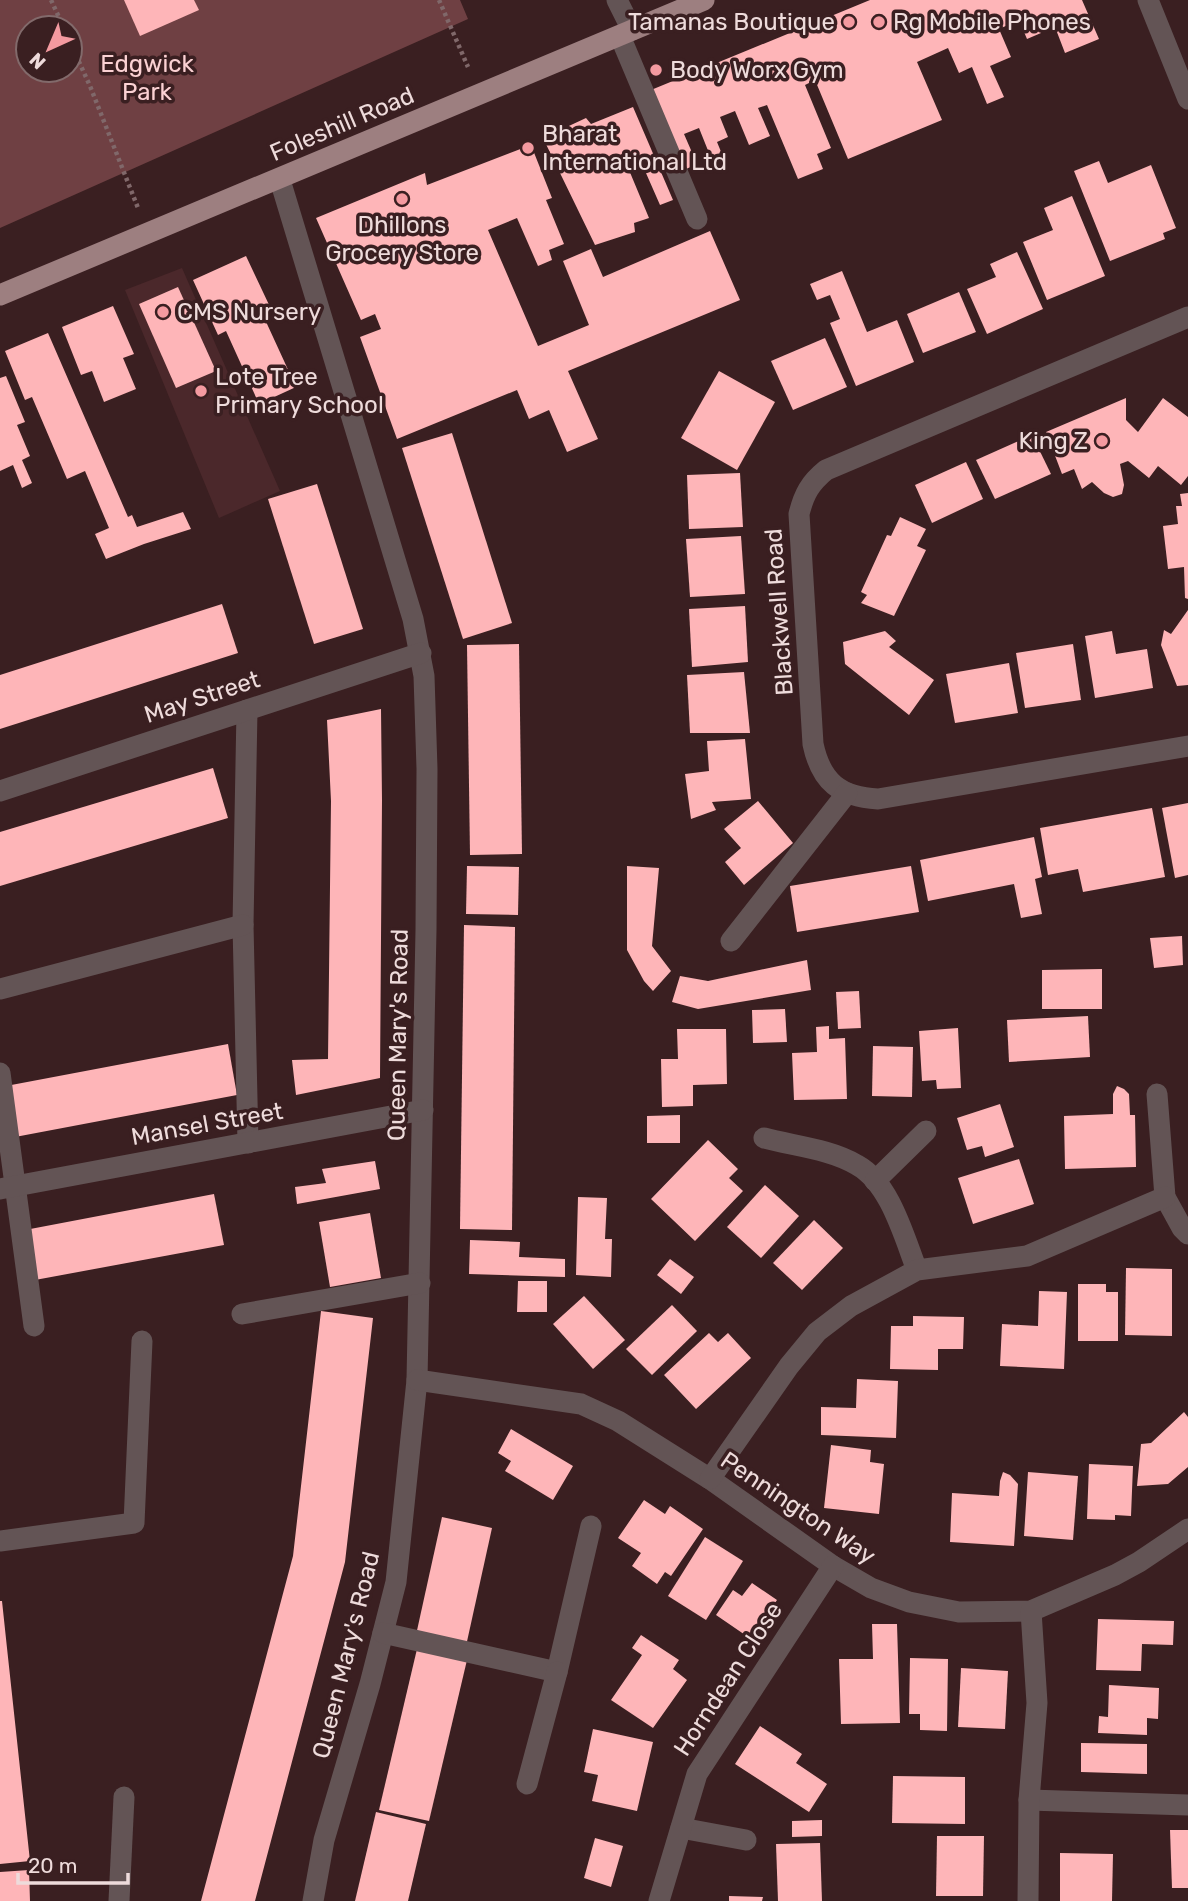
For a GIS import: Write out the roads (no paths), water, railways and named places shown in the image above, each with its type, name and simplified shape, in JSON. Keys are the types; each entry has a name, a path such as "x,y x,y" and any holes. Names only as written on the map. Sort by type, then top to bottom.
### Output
{"main road":[{"name":"Foleshill Road","path":"0,295 280,180 704,0"}],"street":[{"path":"617,0 626,33 697,219"},
{"path":"1148,0 1188,99"},
{"name":"Queen Mary's Road","path":"280,180 413,619 424,676 427,769 417,1380 396,1582 324,1840 313,1901"},
{"name":"Blackwell Road","path":"847,793 839,790 825,777 816,761 813,744 799,514 803,495 812,482 826,470 1188,317"},
{"name":"May Street","path":"0,791 421,653"},
{"path":"247,710 243,925 248,1143"},
{"path":"731,942 847,793 859,798 878,799 1188,746"},
{"path":"0,989 243,925"},
{"path":"0,1073 7,1187 34,1326"},
{"path":"1157,1094 1165,1197 1188,1234"},
{"name":"Mansel Street","path":"7,1187 423,1110"},
{"path":"875,1181 926,1131"},
{"path":"764,1138 833,1154 859,1165 875,1181 892,1205 917,1270"},
{"path":"709,1479 789,1366 817,1332 851,1306 917,1270 1027,1256 1165,1197"},
{"path":"242,1314 419,1283"},
{"path":"0,1541 134,1523 142,1341"},
{"name":"Pennington Way","path":"417,1380 582,1404 618,1421 871,1588 909,1602 959,1612 1031,1611 1115,1575 1188,1529"},
{"path":"527,1784 591,1527"},
{"name":"Horndean Close","path":"659,1901 697,1774 834,1566"},
{"path":"1028,1901 1029,1800 1037,1703 1031,1611"},
{"path":"383,1633 557,1672"},
{"path":"119,1901 124,1797"},
{"path":"1029,1800 1188,1805"},
{"path":"681,1828 746,1840"}],"place":[{"name":"Tamanas Boutique","path":"849,22"},
{"name":"Rg Mobile Phones","path":"879,22"},
{"name":"Body Worx Gym","path":"656,70"},
{"name":"Bharat International Ltd","path":"528,148"},
{"name":"Dhillons Grocery Store","path":"402,199"},
{"name":"CMS Nursery","path":"163,312"},
{"name":"Lote Tree Primary School","path":"201,391"},
{"name":"King Z","path":"1102,441"}],"park label":[{"name":"Edgwick Park","path":"147,78"}]}
